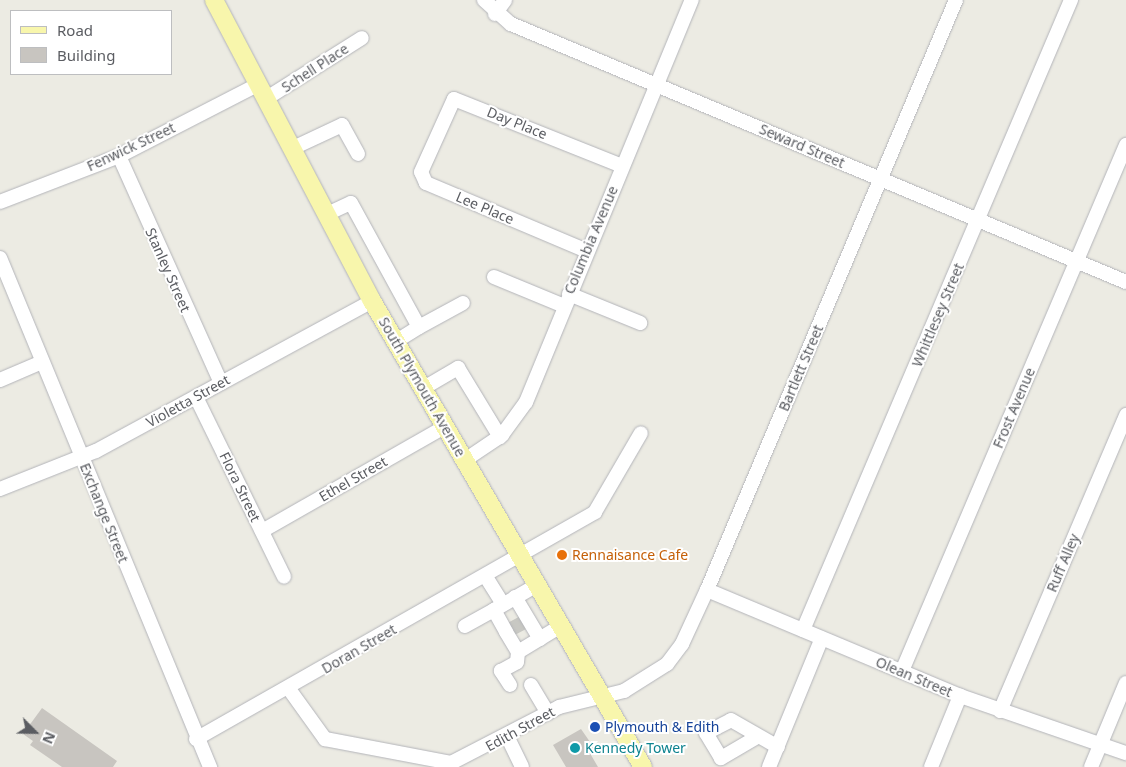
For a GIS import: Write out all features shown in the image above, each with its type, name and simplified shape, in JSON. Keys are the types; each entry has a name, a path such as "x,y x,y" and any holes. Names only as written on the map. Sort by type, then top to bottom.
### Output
{"main road":[{"name":"South Plymouth Avenue","path":"214,0 372,301 644,767"}],"street":[{"name":"Seward Street","path":"484,0 495,14 656,85 1126,282"},
{"path":"495,14 505,0"},
{"name":"Columbia Avenue","path":"465,460 500,437 526,402 566,300 692,0"},
{"name":"Bartlett Street","path":"602,695 635,686 667,664 682,644 707,590 956,0"},
{"name":"Whittlesey Street","path":"803,630 1071,0"},
{"name":"Schell Place","path":"263,91 362,38"},
{"name":"Fenwick Street","path":"0,202 118,156 263,91"},
{"name":"Day Place","path":"434,141 451,102 461,100 622,166"},
{"path":"293,148 342,125 358,154"},
{"name":"Lee Place","path":"434,141 421,172 422,181 587,251"},
{"name":"Frost Avenue","path":"902,671 1126,146"},
{"name":"Stanley Street","path":"118,156 221,383"},
{"path":"327,214 351,204 419,327"},
{"name":"Exchange Street","path":"0,258 196,739 210,767"},
{"path":"494,277 640,323"},
{"name":"Violetta Street","path":"0,489 81,458 372,301"},
{"path":"395,342 463,303"},
{"path":"0,380 42,362"},
{"path":"422,389 458,368 500,437"},
{"name":"Flora Street","path":"196,397 284,577"},
{"name":"Ruff Alley","path":"1000,711 1126,415"},
{"name":"Ethel Street","path":"262,531 444,427"},
{"name":"Doran Street","path":"196,739 289,689 486,577 599,509 641,433"},
{"path":"486,577 504,604 526,621 540,639"},
{"path":"465,626 537,584"},
{"name":"Olean Street","path":"707,590 960,696 1126,753"},
{"path":"504,604 509,630 518,652 517,662 501,671 510,685"},
{"path":"518,652 561,626"},
{"path":"769,767 822,638"},
{"path":"1091,767 1126,683"},
{"path":"531,685 548,713"},
{"name":"Edith Street","path":"289,689 313,727 339,745 452,763 548,713 602,695"},
{"path":"931,767 960,696"},
{"path":"507,736 522,767"},
{"path":"757,737 778,747"}],"building":[{"path":"42,708 117,761 113,767 62,767 30,745 33,741 23,734"},
{"name":"Kennedy Tower","path":"581,729 597,752 591,755 598,767 566,767 553,745"}],"tunnel":[{"path":"511,629 524,622"}],"place":[{"name":"Rennaisance Cafe","path":"562,555"},
{"name":"Plymouth & Edith","path":"595,727"},
{"name":"Kennedy Tower","path":"575,748"}]}
